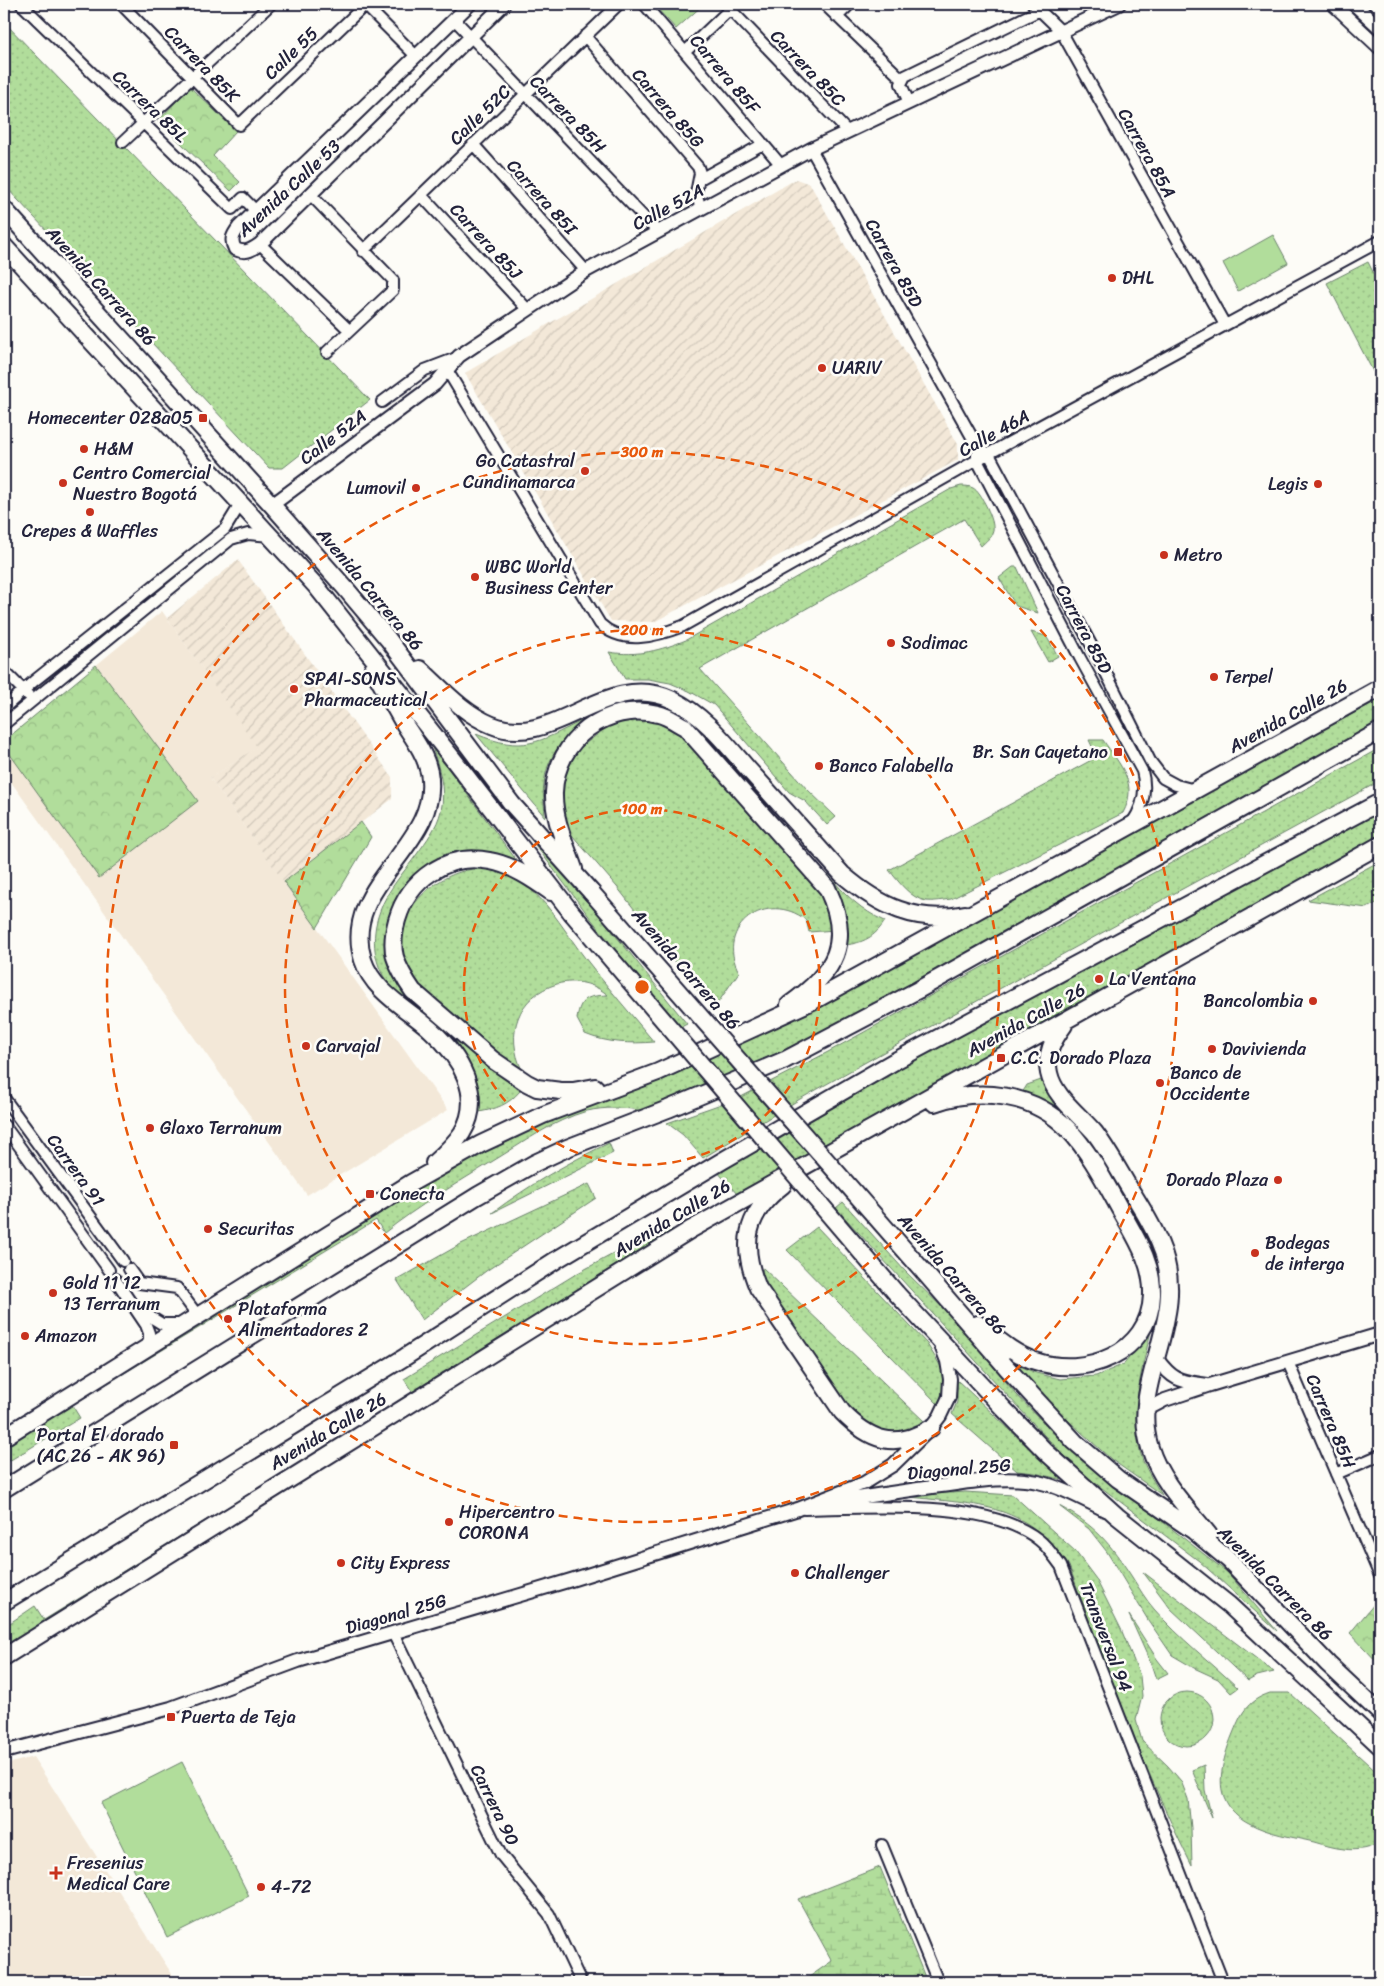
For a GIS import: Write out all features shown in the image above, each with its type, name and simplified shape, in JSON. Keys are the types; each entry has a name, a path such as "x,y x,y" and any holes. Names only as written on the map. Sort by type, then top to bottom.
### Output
{"main road":[{"name":"Avenida Carrera 86","path":"4,209 272,505 388,639 512,804 576,874 950,1302 1075,1442 1118,1479 1194,1531 1229,1560 1328,1664 1380,1713"},
{"path":"4,246 241,503 345,620 566,905 939,1341 1046,1452 1117,1516 1229,1605 1380,1746"},
{"path":"345,620 422,752 430,778 429,799 422,821 375,889 362,915 359,927 363,960 374,980 432,1031 456,1058 463,1070 471,1093 470,1114 463,1132 450,1149 411,1183"},
{"path":"388,639 449,696 477,718 494,726 526,729 547,725 599,700 636,692 659,695 673,700 709,725 842,874 860,890 896,910 932,918 978,912"},
{"name":"Avenida Calle 26","path":"4,1437 411,1183 481,1144 543,1115 658,1072 754,1030 817,999 978,912 1380,688"},
{"path":"576,874 555,808 556,778 565,752 587,729 603,718 622,712 639,711 658,714 685,727 827,888 838,917 840,934 837,951 830,967 810,989 754,1030"},
{"path":"4,1489 477,1196 521,1171 587,1139 668,1109 785,1060 918,990 1380,731"},
{"name":"Avenida Calle 26","path":"4,1602 406,1357 556,1260 722,1160 903,1056 1380,802"},
{"name":"Avenida Calle 26","path":"4,1657 743,1198 898,1115 1380,846"},
{"path":"566,905 523,874 505,865 490,860 460,860 433,870 409,894 401,908 394,931 395,957 403,977 413,991 493,1060 537,1088 573,1091 658,1072"},
{"path":"1068,1020 1054,1038 1049,1052 1047,1062 1052,1083 1095,1133 1109,1154 1155,1232 1168,1268 1170,1283 1168,1310 1147,1396 1146,1431 1149,1446 1160,1472 1229,1560"},
{"path":"898,1115 953,1097 990,1094 1017,1098 1056,1118 1080,1142 1146,1257 1151,1275 1152,1296 1149,1312 1142,1328 1126,1348 1107,1360 1073,1367 1035,1361 1014,1351 950,1302"},
{"path":"808,1164 768,1198 756,1215 752,1225 747,1252 749,1268 758,1288 842,1412 853,1424 865,1433 887,1440 907,1438 923,1433 931,1428"}],"street":[{"name":"Carrera 85L","path":"21,4 232,209 243,198 256,211"},
{"name":"Carrera 85K","path":"121,4 239,125"},
{"path":"123,142 191,76 271,4"},
{"path":"365,4 416,56"},
{"name":"Calle 55","path":"239,125 365,4"},
{"name":"Avenida Calle 53","path":"470,4 256,211 234,234 232,240 235,249 240,252 250,251 260,244 504,4"},
{"name":"Calle 52C","path":"364,251 619,4"},
{"name":"Carrera 85F","path":"644,4 781,165"},
{"path":"824,4 902,79"},
{"path":"837,17 850,4"},
{"name":"Calle 52A","path":"272,505 435,384 460,356 586,271 811,149 1119,4"},
{"path":"1333,4 1380,48"},
{"path":"1354,4 1380,28"},
{"path":"685,52 730,6"},
{"name":"Carrera 85C","path":"730,6 848,132"},
{"path":"908,103 901,84 905,76 1037,7"},
{"name":"Carrera 85A","path":"1037,7 1061,31 1224,326"},
{"name":"Carrera 85H","path":"454,18 658,232"},
{"name":"Carrera 85G","path":"585,36 698,168 700,179 696,193 701,209"},
{"name":"Carrera 85I","path":"473,144 586,271"},
{"path":"700,179 763,144"},
{"name":"Carrera 85D","path":"811,149 977,446 989,454 1102,665 1150,762 1163,778 1176,785 1195,790"},
{"path":"310,194 393,280 395,286 327,352"},
{"name":"Carrera 85J","path":"421,195 527,309"},
{"name":"Calle 46A","path":"447,370 600,624 608,632 619,635 651,636 683,626 977,460 1380,241"},
{"path":"260,244 349,330"},
{"path":"382,402 424,370 460,356"},
{"name":"Carrera 85D","path":"977,446 977,460 1080,658 1142,771 1145,781 1142,803 1138,815 1128,828"},
{"path":"4,708 225,528 241,503"},
{"path":"4,724 231,539 248,534 271,536"},
{"path":"4,671 32,700"},
{"name":"Carrera 91","path":"4,1098 139,1283"},
{"name":"Carrera 91","path":"4,1124 136,1308 148,1329 149,1345"},
{"path":"125,1292 139,1283 177,1288 192,1319"},
{"name":"Carrera 91","path":"136,1308 162,1324 170,1326 192,1319"},
{"path":"1146,1410 1165,1400 1210,1385 1380,1334"},
{"name":"Diagonal 25G","path":"4,1752 171,1708 298,1662 578,1578 798,1509 864,1483 893,1465 931,1428 940,1416 949,1396 950,1379 939,1341"},
{"path":"1157,1359 1167,1373 1182,1381 1210,1385"},
{"name":"Carrera 85H","path":"1288,1362 1336,1474 1377,1558 1380,1576"},
{"path":"1336,1474 1380,1454"},
{"name":"Diagonal 25G","path":"798,1509 867,1496 946,1485 991,1480 1018,1480 1038,1482 1059,1489 1117,1516"},
{"name":"Transversal 94","path":"798,1509 889,1508 954,1511 991,1518 1016,1527 1038,1540 1049,1550 1061,1566 1223,1982"},
{"name":"Carrera 90","path":"393,1633 501,1855 549,1914 581,1982"},
{"path":"882,1845 938,1982"}],"shaded area":[{"path":"796,179 810,184 958,444 958,460 654,622 611,621 465,373"},
{"path":"238,560 392,777 392,799 284,882 210,778 257,747 167,618"},
{"name":"Carvajal","path":"162,611 258,747 210,778 448,1110 307,1195 4,772 4,741"},
{"name":"Fresenius Medical Care","path":"33,1757 177,1982 4,1982 4,1765"}],"green space":[{"path":"653,4 704,4 676,29"},
{"path":"4,22 370,400 283,468 269,468 4,185"},
{"path":"190,87 236,131 213,156 240,182 231,191 158,121"},
{"path":"1273,235 1288,263 1238,291 1223,263"},
{"path":"1368,262 1380,286 1380,385 1327,283"},
{"path":"961,486 973,488 976,491 992,520 992,533 981,546 964,519 700,669 807,789 836,817 827,825 805,801 789,792 714,705 670,683 648,679 625,679 609,652 629,654 649,652 686,640 951,489"},
{"path":"1013,567 1017,567 1038,613 1016,606 999,578"},
{"path":"1031,632 1046,636 1058,656 1048,662"},
{"path":"96,665 198,801 99,878 4,746 4,741"},
{"path":"1380,699 1380,721 1099,882 816,1036 758,1065 644,1111 608,1108 587,1111 562,1120 424,1204 384,1233 376,1220 72,1405 80,1418 4,1464 4,1443 377,1210 493,1144 599,1101 1201,796"},
{"path":"634,718 672,725 820,885 835,930 809,932 806,920 791,911 776,909 761,911 749,918 739,928 733,941 733,956 739,972 713,1010 617,887 572,835 566,822 563,786 568,765 576,751 607,727"},
{"path":"581,721 556,750 548,766 543,789 545,817 476,734 506,743 530,743 553,735"},
{"path":"1089,740 1103,740 1121,766 1128,783 1129,792 1123,813 951,899 926,901 915,897 905,889 889,870 1097,757"},
{"path":"432,747 517,861 480,852 405,889 393,973 399,986 411,1003 395,991 386,981 377,962 374,942 377,921 383,903 428,838 441,811 442,787"},
{"path":"1380,748 1380,781 882,1053 800,1099 703,1158 683,1135 667,1123 741,1097 828,1052"},
{"path":"1380,808 1380,836 1342,861 737,1194 717,1171 813,1113"},
{"path":"361,822 371,837 317,928 284,882"},
{"path":"524,830 600,916 687,1024 679,1028 591,919"},
{"path":"1380,861 1380,901 1367,908 1308,900"},
{"path":"481,868 494,870 513,877 538,896 593,969 654,1042 619,1042 585,1034 577,1019 580,1006 590,997 608,995 584,983 557,984 532,997 518,1018 515,1030 515,1043 522,1070 519,1074 420,991 408,970 402,947 402,935 408,913 415,903 436,883 462,871"},
{"path":"828,874 854,901 885,921 873,935 863,941 845,945 846,926 843,908"},
{"path":"444,1029 520,1091 501,1106 479,1112 478,1086 475,1076 466,1058"},
{"path":"1044,1079 1061,1106 1056,1110 1022,1093 1027,1085"},
{"path":"609,1143 613,1153 492,1213 549,1175"},
{"path":"589,1184 596,1198 486,1271 422,1320 397,1280 461,1244"},
{"path":"843,1202 905,1271 953,1318 1016,1394 1064,1444 1113,1486 1144,1507 1228,1573 1277,1631 1199,1561 1082,1473 1041,1432 836,1208"},
{"path":"817,1227 927,1344 943,1370 944,1383 939,1405 787,1250"},
{"path":"679,1229 4,1651 4,1627 35,1606 44,1620 413,1393 404,1379 576,1274 643,1238 660,1231"},
{"path":"763,1268 924,1421 917,1428 899,1434 873,1430 844,1408 760,1278"},
{"path":"1151,1331 1140,1379 1136,1412 1137,1428 1143,1461 1162,1495 1112,1460 1050,1404 1013,1363 1036,1373 1060,1379 1096,1376 1124,1364"},
{"path":"957,1380 1063,1480 1017,1471 952,1414 957,1402"},
{"path":"965,1492 1013,1495 1075,1551 1096,1579 1121,1629 1140,1676 1142,1696 1136,1720 1142,1741 1181,1781 1188,1799 1192,1866 1157,1792 1069,1566 1052,1544 1034,1528 1016,1517 996,1510 952,1501 902,1496"},
{"path":"1059,1506 1082,1520 1101,1536 1124,1565 1154,1609 1238,1688 1231,1693 1218,1679 1172,1655 1148,1620 1107,1552 1089,1529"},
{"path":"1143,1572 1274,1672 1257,1676 1248,1681 1170,1608"},
{"path":"1380,1597 1380,1665 1350,1633"},
{"path":"1129,1615 1157,1659 1168,1673 1156,1679"},
{"path":"1182,1692 1192,1692 1202,1696 1210,1704 1214,1719 1210,1734 1202,1742 1192,1746 1182,1746 1172,1742 1164,1734 1160,1724 1160,1714 1164,1704 1172,1696"},
{"path":"1270,1693 1290,1693 1380,1775 1380,1841 1377,1844 1363,1849 1348,1850 1281,1835 1256,1827 1245,1821 1229,1806 1222,1792 1221,1776 1229,1743 1245,1709 1255,1700"},
{"path":"182,1762 249,1896 167,1937 101,1803"},
{"path":"1204,1765 1205,1790 1212,1818 1192,1770"},
{"path":"880,1867 927,1982 802,1982 832,1961 798,1899"}],"place":[{"name":"DHL","path":"1112,278"},
{"name":"UARIV","path":"822,368"},
{"name":"Homecenter 028a05","path":"203,418"},
{"name":"H&M","path":"84,449"},
{"name":"Go Catastral Cundinamarca","path":"585,471"},
{"name":"Centro Comercial Nuestro Bogotá","path":"63,483"},
{"name":"Legis","path":"1318,484"},
{"name":"Lumovil","path":"416,488"},
{"name":"Crepes & Waffles","path":"90,512"},
{"name":"Metro","path":"1164,555"},
{"name":"WBC World Business Center","path":"475,577"},
{"name":"Sodimac","path":"891,643"},
{"name":"Terpel","path":"1214,677"},
{"name":"SPAI-SONS Pharmaceutical","path":"294,689"},
{"name":"Br. San Cayetano","path":"1118,752"},
{"name":"Banco Falabella","path":"819,766"},
{"name":"La Ventana","path":"1099,979"},
{"name":"Bancolombia","path":"1313,1001"},
{"name":"Carvajal","path":"306,1046"},
{"name":"Davivienda","path":"1212,1049"},
{"name":"C.C. Dorado Plaza","path":"1001,1058"},
{"name":"Banco de Occidente","path":"1160,1083"},
{"name":"Glaxo Terranum","path":"150,1128"},
{"name":"Dorado Plaza","path":"1278,1180"},
{"name":"Conecta","path":"370,1194"},
{"name":"Securitas","path":"208,1229"},
{"name":"Bodegas de interga","path":"1255,1253"},
{"name":"Gold 11 12 13 Terranum","path":"53,1293"},
{"name":"Plataforma Alimentadores 2","path":"228,1319"},
{"name":"Amazon","path":"25,1336"},
{"name":"Portal El dorado (AC 26 - AK 96)","path":"174,1445"},
{"name":"Hipercentro CORONA","path":"449,1522"},
{"name":"City Express","path":"341,1563"},
{"name":"Challenger","path":"795,1573"},
{"name":"Puerta de Teja","path":"171,1717"},
{"name":"Fresenius Medical Care","path":"56,1873"},
{"name":"4-72","path":"261,1887"}]}
